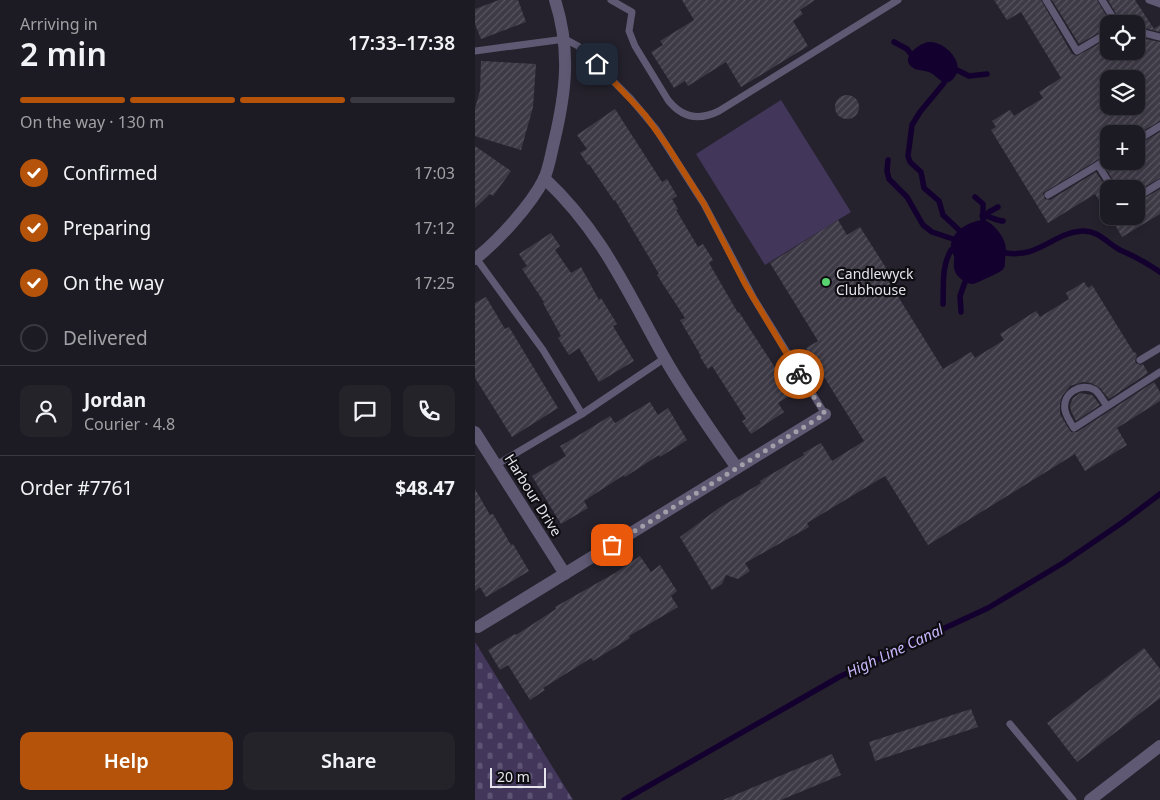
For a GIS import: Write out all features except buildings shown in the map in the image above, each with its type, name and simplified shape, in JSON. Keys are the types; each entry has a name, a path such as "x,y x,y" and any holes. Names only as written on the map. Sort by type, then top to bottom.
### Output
{"street":[{"path":"476,259 516,218 544,178 563,101 566,72 565,39 555,0"},
{"path":"544,178 579,214 616,268 665,358 707,425 737,468"},
{"path":"476,625 565,574 825,414"},
{"name":"Harbour Drive","path":"475,432 565,574"},
{"path":"1090,800 1160,746"}],"lane":[{"path":"611,0 632,12 629,31 633,42 665,97 673,107 682,113 702,117 719,110 898,0"},
{"path":"1046,0 1077,51 1100,37"},
{"path":"1102,0 1111,15"},
{"path":"1149,0 1160,4"},
{"path":"1145,33 1160,37"},
{"path":"475,51 565,39 573,42 631,99 656,129 704,204 753,297 825,414"},
{"path":"1145,135 1160,126"},
{"path":"1048,195 1098,165 1107,180"},
{"path":"1145,192 1160,183"},
{"path":"476,259 543,350 582,414"},
{"path":"1140,360 1160,348"},
{"path":"496,465 582,414 665,358"},
{"path":"1107,406 1099,394 1091,388 1081,387 1071,392 1064,407 1065,413 1074,428 1160,372"},
{"path":"1010,724 1073,800"}],"green space":[{"path":"781,100 851,212 765,265 696,154"},
{"path":"475,642 573,800 475,800"}],"shaded area":[{"path":"928,42 941,45 956,59 957,72 951,81 942,81 929,72 915,69 910,65 908,57 914,49"},
{"path":"985,220 993,225 1006,245 1005,266 999,272 970,284 956,274 954,256 951,253 951,243 953,237 962,228 973,222"}],"waterway":[{"path":"894,42 907,49 910,53"},
{"path":"957,70 969,76 987,74"},
{"path":"944,83 920,112 912,125 908,156 910,162 921,172 924,188 939,201 943,215 960,231"},
{"path":"888,160 887,171 889,179 907,197 923,225 932,232 953,239"},
{"path":"975,197 983,204 983,220"},
{"path":"987,215 998,207"},
{"path":"982,216 1003,221"},
{"path":"1006,253 1018,254 1028,252 1063,236 1088,231 1160,272"},
{"path":"943,304 944,270 951,250"},
{"path":"961,312 960,296 965,282"},
{"name":"High Line Canal","path":"624,800 839,677 988,608 1063,563 1160,494"}],"way so far":[{"path":"612,545 825,414 799,374"}],"place":[{"name":"Candlewyck Clubhouse","path":"826,282"}],"route":[{"path":"597,64 645,115 668,147 704,204 745,284 799,374"}]}
